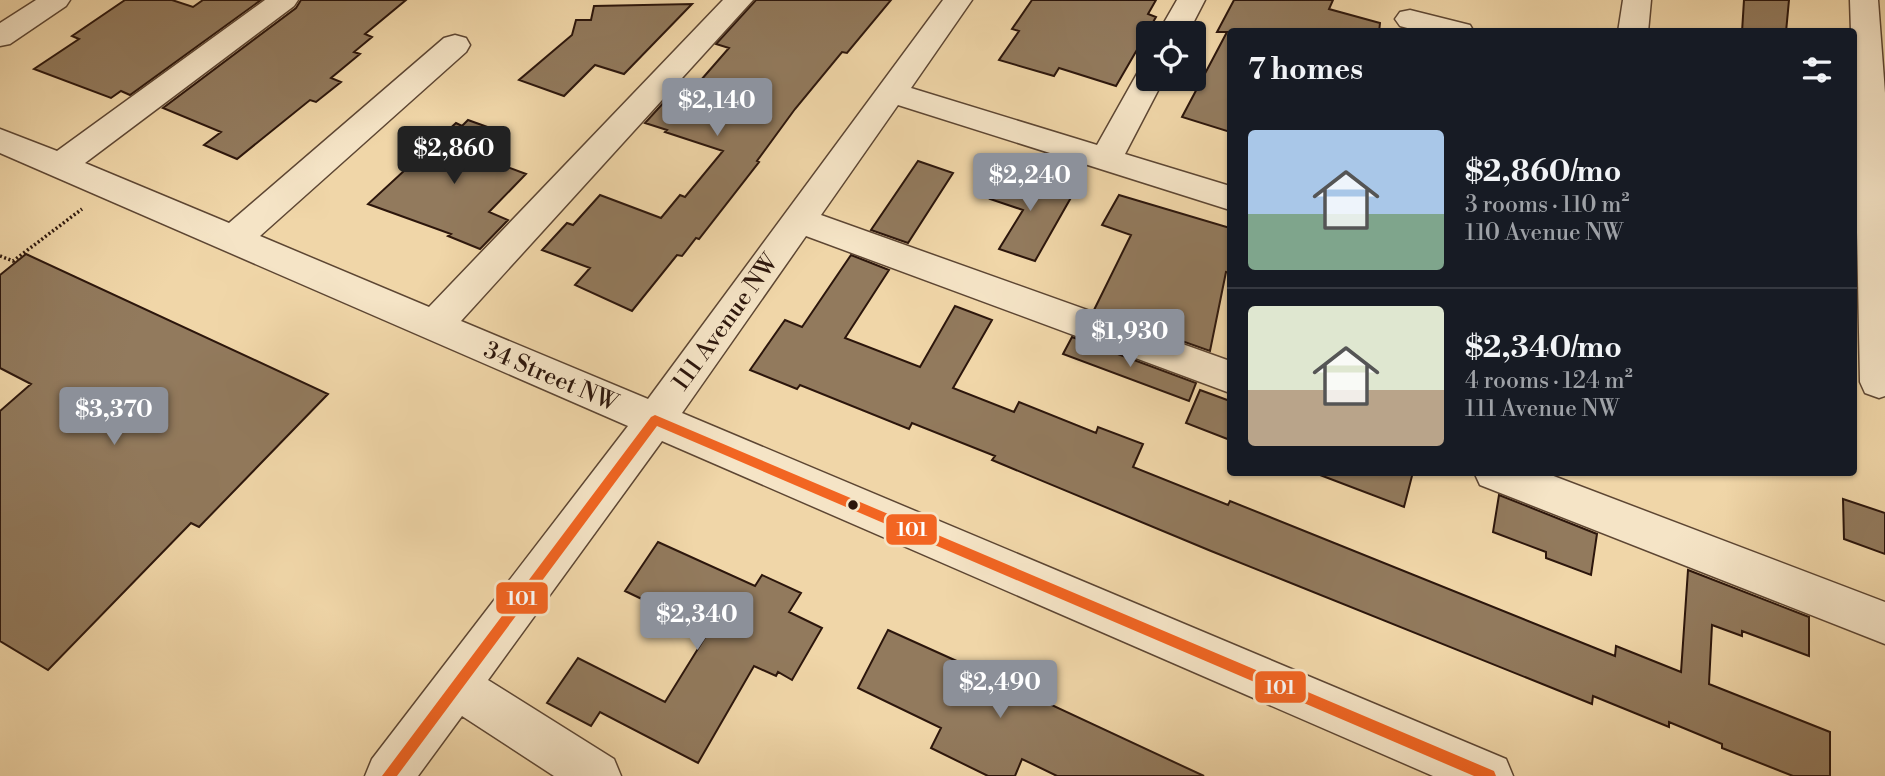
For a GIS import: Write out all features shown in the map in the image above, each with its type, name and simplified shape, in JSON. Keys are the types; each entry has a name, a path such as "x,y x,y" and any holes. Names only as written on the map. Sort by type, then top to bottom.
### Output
{"street":[{"path":"0,37 56,0"},
{"path":"60,166 284,0"},
{"path":"434,326 739,0"},
{"name":"111 Avenue NW","path":"389,776 655,420 958,0"},
{"path":"1180,21 1191,0"},
{"path":"1634,28 1637,0"},
{"path":"1864,0 1880,382"},
{"path":"1410,17 1447,28"},
{"path":"234,239 455,45"},
{"path":"1106,159 1143,91"},
{"path":"890,92 1227,197"},
{"name":"34 Street NW","path":"0,140 1489,776"},
{"path":"798,220 1227,376"},
{"path":"1515,476 1563,485 1885,623"},
{"path":"456,686 597,776"}],"path":[{"path":"0,256 13,261 111,187"}],"building":[{"path":"125,0 172,0 193,7 203,0 261,0 130,95 121,91 111,98 34,69 79,39 72,36"},
{"path":"301,0 406,0 365,34 372,37 354,52 360,54 331,78 341,82 316,102 310,100 237,159 204,145 221,132 163,108 296,8"},
{"path":"756,0 891,0 847,53 842,52 795,109 757,161 759,162 699,239 696,238 682,256 677,255 632,311 575,285 590,268 542,250 567,223 573,225 600,195 661,218 680,195 685,197 723,151 645,123 666,100 680,104 729,48 716,44"},
{"path":"1032,0 1156,0 1148,14 1156,17 1154,21 1136,21 1136,52 1116,86 1059,68 1054,76 999,60 1019,31 1012,29"},
{"path":"1234,0 1333,0 1329,9 1380,23 1379,28 1227,28 1227,32 1217,32"},
{"path":"1744,0 1789,0 1786,28 1742,28"},
{"path":"692,4 624,74 595,65 564,96 519,80 572,35 576,20 591,20 594,6"},
{"path":"1227,32 1227,131 1182,117 1196,91 1206,91 1206,72"},
{"path":"468,120 504,133 498,139 505,142 486,159 526,174 489,212 508,220 480,249 448,236 451,234 368,204 456,123 462,126"},
{"path":"918,161 953,173 908,243 871,230"},
{"path":"1007,172 1073,194 1035,261 999,249 1023,210 990,199"},
{"path":"1119,195 1227,227 1227,272 1210,351 1094,310 1131,235 1102,225"},
{"path":"26,254 328,394 199,527 191,523 48,670 0,641 0,411 31,384 0,368 0,275"},
{"path":"851,255 889,270 845,338 920,367 955,306 992,320 953,388 1014,412 1019,402 1096,433 1098,427 1143,444 1133,467 1228,505 1230,501 1615,656 1616,646 1681,672 1688,570 1809,617 1809,656 1742,631 1742,636 1712,625 1709,684 1830,732 1830,776 1793,776 1722,748 1722,744 1669,722 1669,727 1593,696 1592,704 1211,551 992,460 995,456 912,423 909,429 800,385 797,389 750,370 785,320 802,327"},
{"path":"1072,337 1196,383 1189,401 1063,354"},
{"path":"1200,390 1227,400 1227,439 1186,423"},
{"path":"1323,476 1412,476 1404,507"},
{"path":"1499,495 1597,534 1591,575 1546,558 1546,552 1493,532"},
{"path":"1843,499 1885,513 1885,554 1844,539"},
{"path":"658,542 755,586 762,575 801,593 789,612 822,628 792,680 778,672 776,676 754,666 698,763 600,712 591,726 547,703 578,658 665,702 709,631 625,591"},
{"path":"888,630 1204,776 1057,776 1022,759 1015,776 988,776 931,748 941,728 858,688"}],"transit line":[{"name":"101","path":"655,420 1489,776"},
{"name":"101","path":"389,776 655,420"}]}
